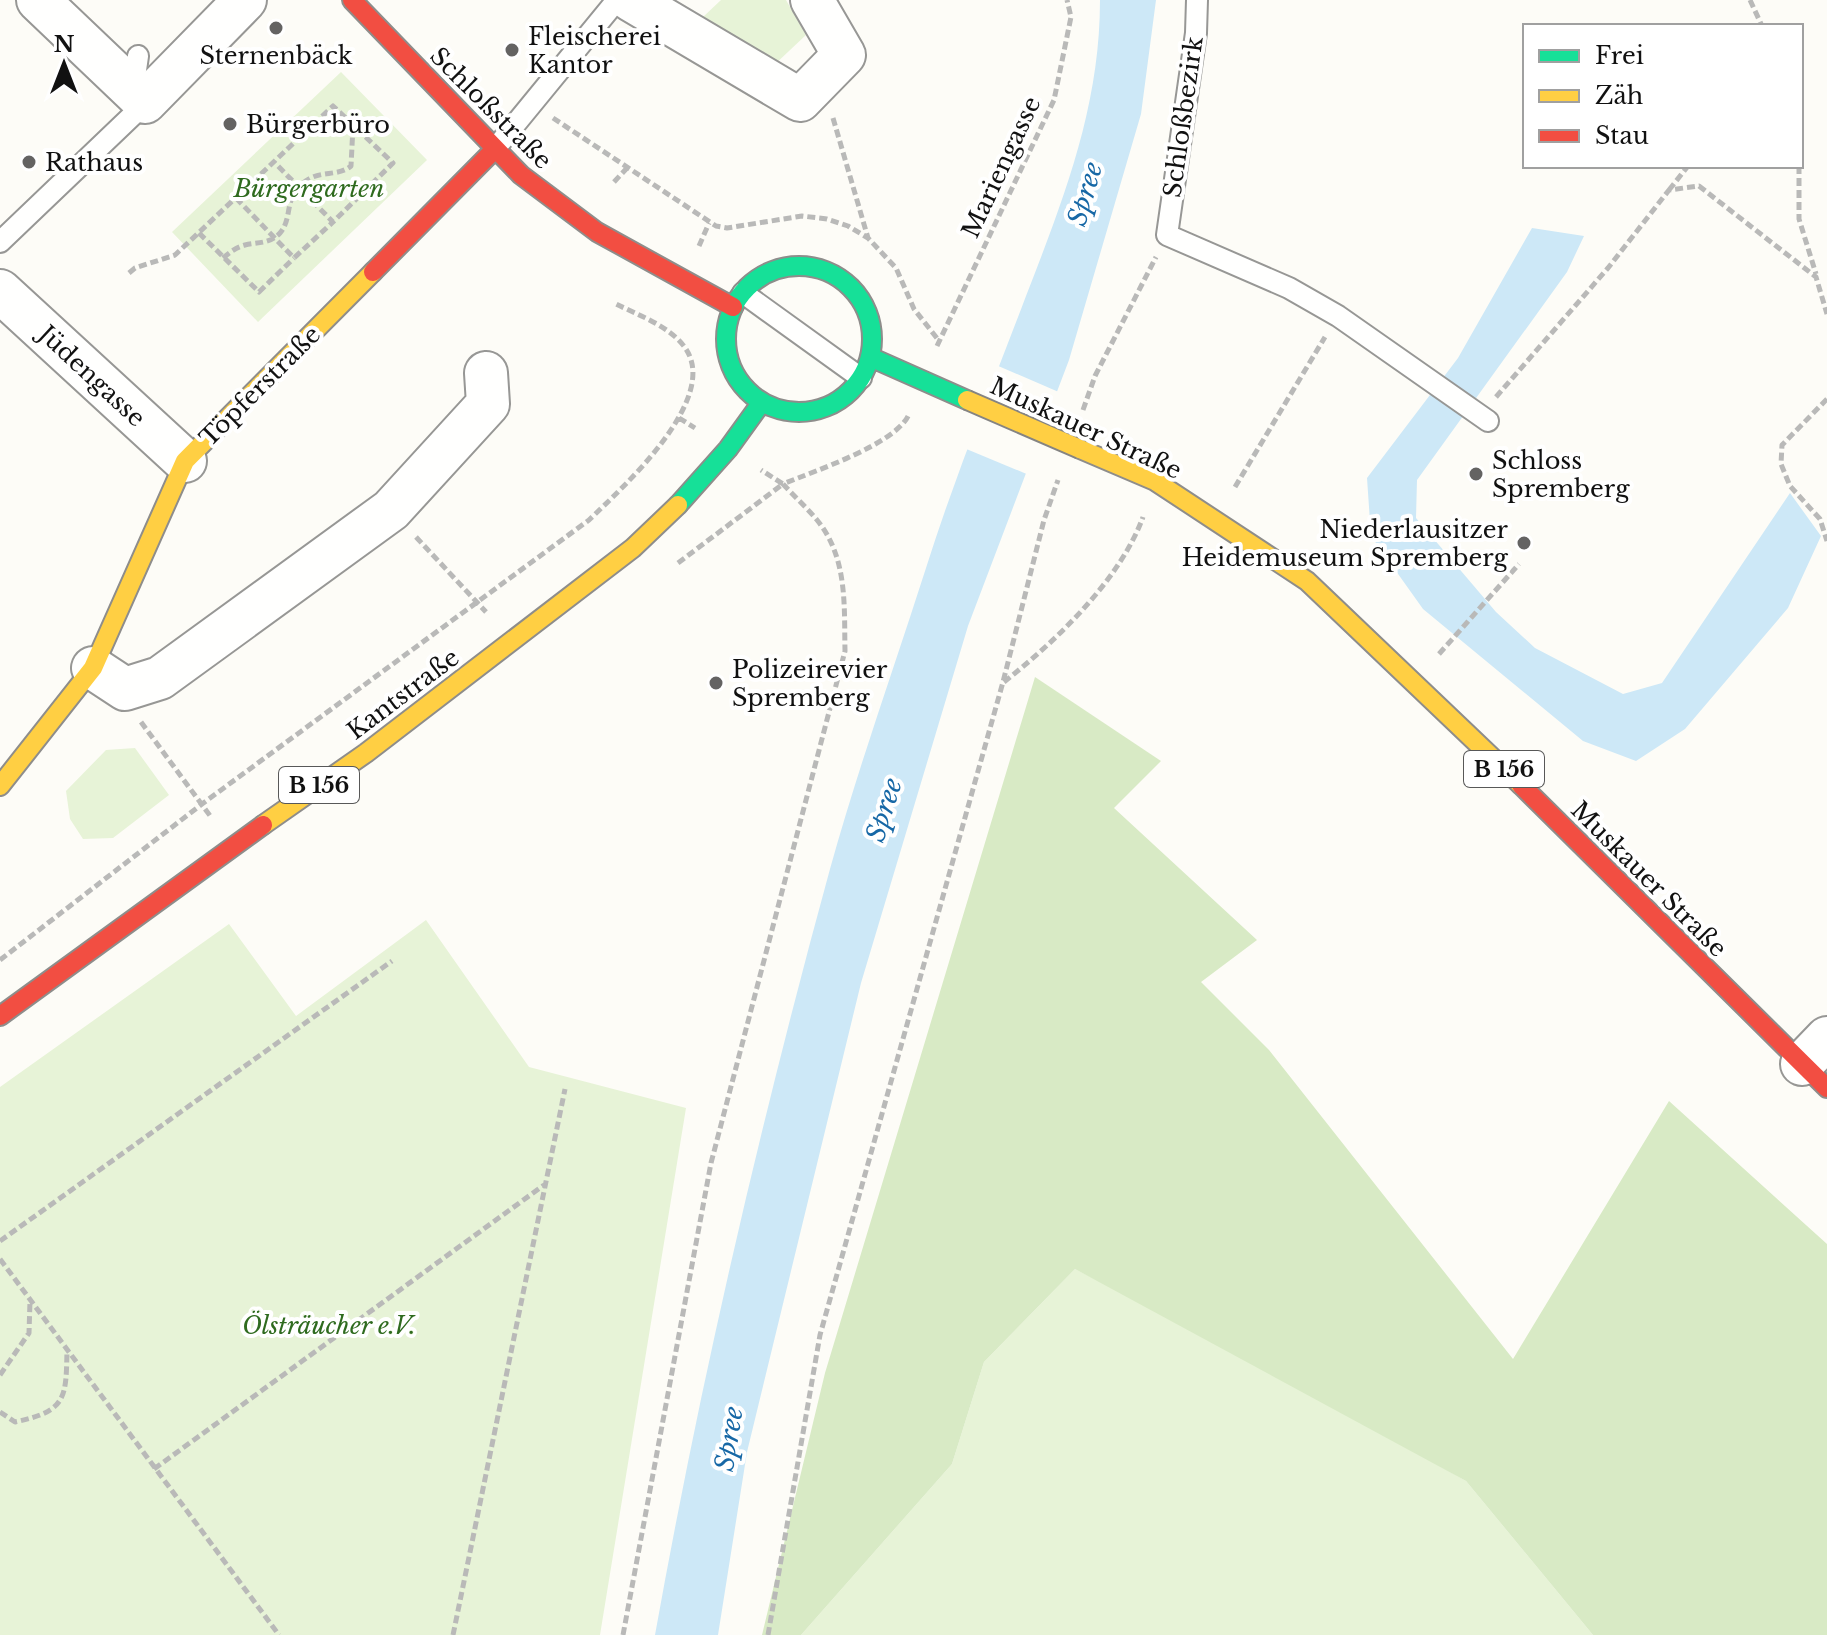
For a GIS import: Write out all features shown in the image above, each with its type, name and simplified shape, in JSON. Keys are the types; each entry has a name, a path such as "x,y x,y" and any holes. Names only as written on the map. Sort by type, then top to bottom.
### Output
{"main road":[{"name":"Schloßstraße","path":"352,0 521,175 597,232 738,300"},
{"name":"Töpferstraße","path":"0,786 109,679 185,461 494,150"},
{"path":"789,266 813,267 835,276 854,291 867,311 872,334 870,357 861,378 846,395 827,407 805,412 783,410 762,402 745,388 733,370 726,349 727,327 738,300 767,273 789,266"},
{"name":"Muskauer Straße","path":"870,357 1155,481 1307,581 1819,1064"},
{"name":"Kantstraße","path":"0,1016 366,753 633,548 691,492 728,449 762,402"}],"street":[{"path":"38,0 136,74 145,102 245,0"},
{"path":"631,0 800,100 844,55 812,0"},
{"name":"Jüdengasse","path":"0,291 185,461"},
{"path":"109,679 160,678 391,510 488,404 486,373"}],"lane":[{"path":"494,150 617,0"},
{"name":"Schloßbezirk","path":"1197,0 1196,33 1167,235 1289,288 1338,316"},
{"path":"0,242 135,113 136,74"},
{"path":"738,300 861,378"},
{"path":"1338,316 1484,418"}],"path":[{"name":"Mariengasse","path":"938,341 1054,100 1071,17 1067,0"},
{"path":"1750,0 1761,24"},
{"path":"821,78 868,238"},
{"path":"532,104 716,226 727,228 802,216 838,222 868,238 896,268 914,309 938,341 950,349"},
{"path":"129,273 135,268 175,255 333,106 393,163 259,292 199,233"},
{"path":"223,258 237,247 275,238 286,224 288,208 299,187 311,178 344,172 351,166 353,125"},
{"path":"566,140 573,131"},
{"path":"274,162 333,222"},
{"path":"614,182 627,167"},
{"path":"1484,418 1686,168"},
{"path":"1799,168 1799,219 1827,314"},
{"path":"1669,190 1699,186 1816,277"},
{"path":"236,198 294,258"},
{"path":"2,958 202,804 589,520 639,472 679,418 693,370 684,345 663,327 616,304"},
{"path":"1235,487 1338,316"},
{"path":"1827,399 1782,445 1781,464 1790,486 1820,519 1827,541"},
{"path":"623,1635 711,1163 845,651 842,574 834,548 818,521 783,484 885,441 906,421"},
{"path":"391,510 513,641"},
{"path":"768,1635 820,1335 1003,682 1047,648 1098,589 1127,551 1141,522"},
{"path":"1445,647 1519,564"},
{"path":"109,679 233,846"},
{"path":"0,950 2,958 12,964"},
{"path":"0,1241 392,961"},
{"path":"453,1635 565,1089"},
{"path":"154,1469 544,1185"},
{"path":"0,1259 279,1635"},
{"path":"0,1375 29,1333 30,1300"},
{"path":"0,1412 15,1422 56,1408 66,1388 67,1350"}],"green space":[{"path":"721,0 786,0 806,35 772,67 709,29 703,17"},
{"name":"Bürgergarten","path":"341,72 427,160 258,322 172,232"},
{"path":"1035,677 1161,761 1114,808 1257,940 1201,982 1269,1050 1513,1359 1669,1101 1827,1244 1827,1635 1593,1635 1466,1481 1075,1269 984,1362 952,1464 801,1635 762,1635 825,1373"},
{"path":"135,748 169,795 113,838 83,839 70,819 66,791 106,750"},
{"name":"Ölsträucher e.V.","path":"426,920 529,1067 686,1108 600,1635 0,1635 0,1087 229,924 296,1016"},
{"path":"1075,1269 1228,1346 1466,1481 1593,1635 801,1635 952,1464 984,1362"}],"water":[{"name":"Spree","path":"1100,0 1156,0 1141,114 1069,360 968,626 861,983 747,1452 718,1635 655,1635 692,1442 734,1250 830,869 949,499 1066,187 1087,115 1094,78"},
{"path":"1532,228 1584,236 1567,272 1417,480 1416,518 1496,612 1535,648 1623,694 1662,683 1790,493 1821,536 1788,608 1685,729 1636,761 1583,741 1423,609 1371,536 1367,478 1458,358"}],"pier":[{"path":"996,365 1061,393 1029,475 964,448"}],"traffic: fast":[{"path":"799,266 827,272 850,288 866,311 872,339 866,367 850,390 827,406 799,412 771,406 748,390 732,367 726,339 732,311 748,288 771,272 799,266"},
{"path":"870,357 967,400"},
{"path":"678,505 728,449 762,402"}],"traffic: slow":[{"path":"0,786 93,668 185,461 373,272"},
{"path":"967,400 1080,449"},
{"path":"1080,449 1155,481 1307,581 1521,785"},
{"path":"263,825 366,753 633,548 678,505"}],"traffic: jam":[{"path":"352,0 521,175 597,232 733,307"},
{"path":"373,272 494,150"},
{"path":"1521,785 1827,1088"},
{"path":"0,1016 263,825"}],"place":[{"name":"Sternenbäck","path":"276,28"},
{"name":"Fleischerei Kantor","path":"512,50"},
{"name":"Bürgerbüro","path":"230,124"},
{"name":"Rathaus","path":"29,162"},
{"name":"Schloss Spremberg","path":"1476,474"},
{"name":"Niederlausitzer Heidemuseum Spremberg","path":"1524,543"},
{"name":"Polizeirevier Spremberg","path":"716,683"}]}
